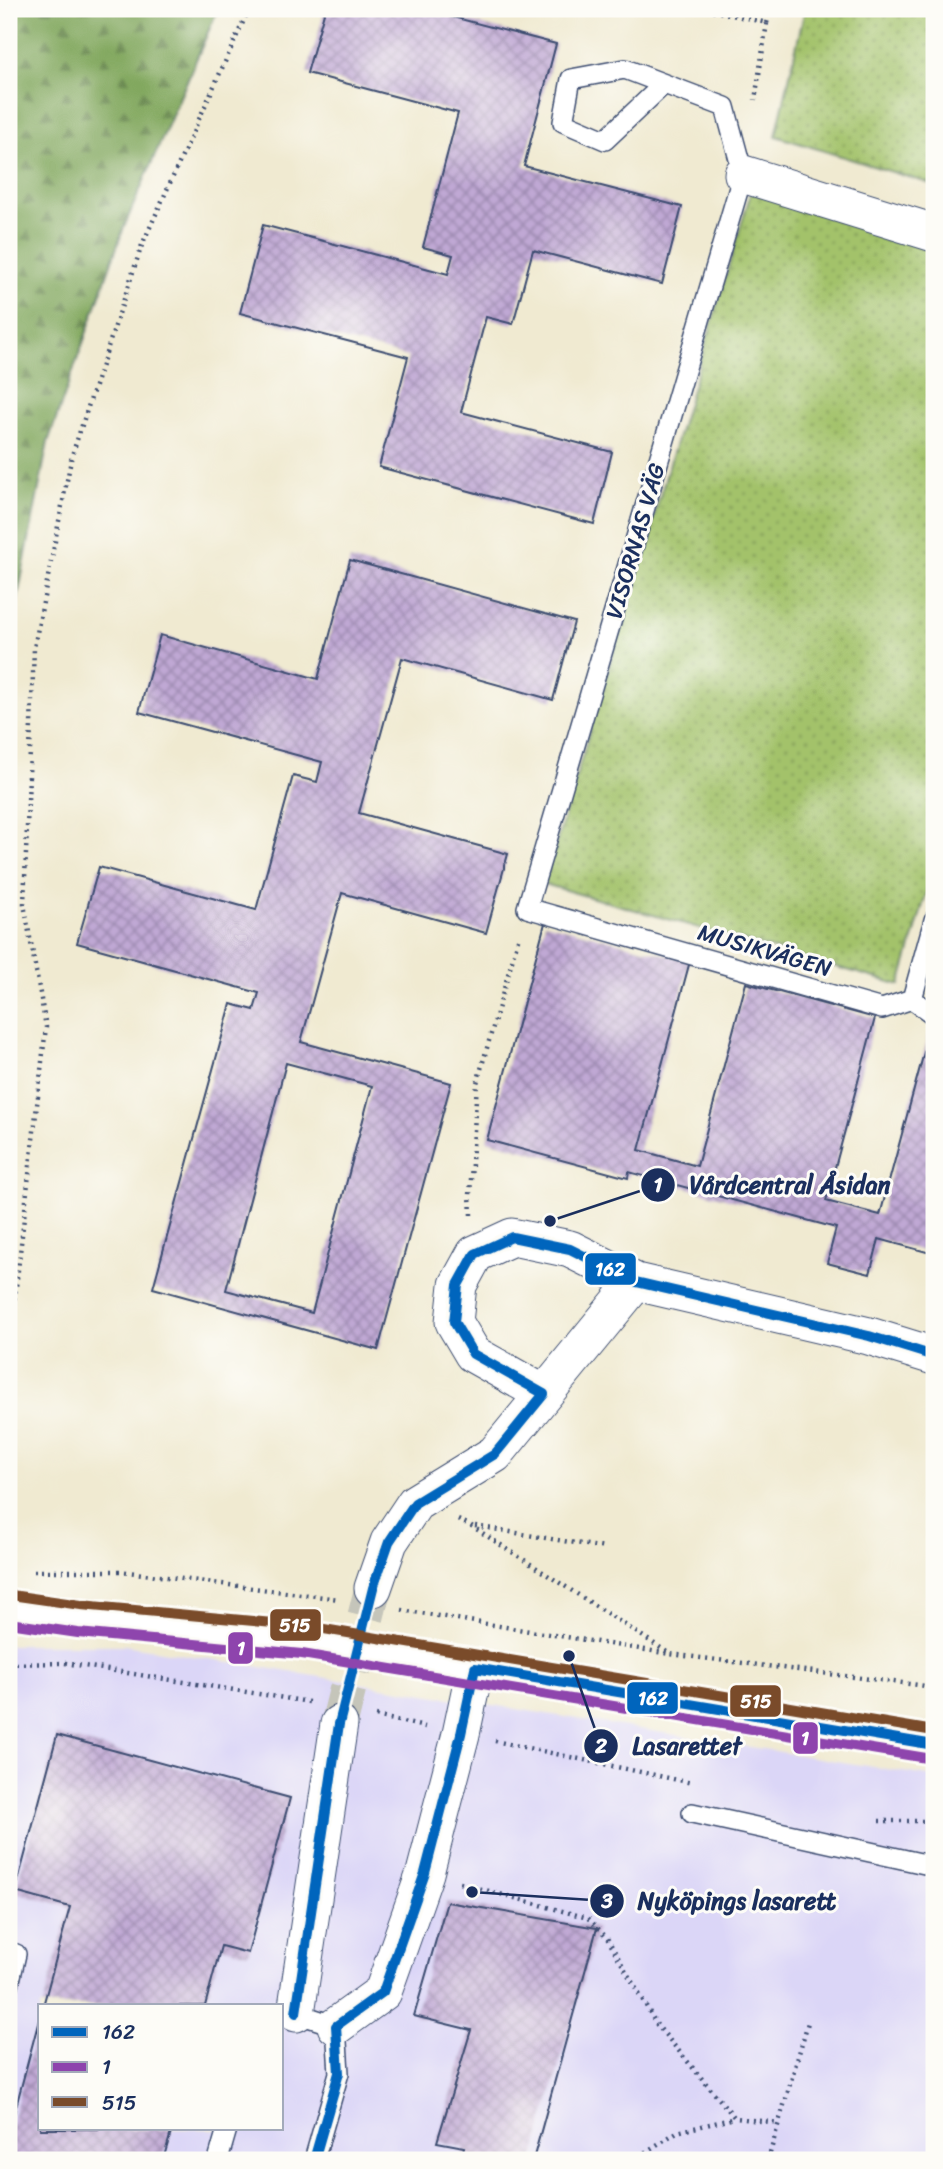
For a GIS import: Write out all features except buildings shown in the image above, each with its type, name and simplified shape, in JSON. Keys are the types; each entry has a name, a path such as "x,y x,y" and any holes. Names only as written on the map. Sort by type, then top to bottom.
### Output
{"main road":[{"path":"9,1609 79,1619 304,1640 932,1745"},
{"path":"9,1623 79,1619"}],"street":[{"path":"743,174 934,233"},
{"path":"544,1394 472,1354 454,1322 458,1284 475,1254 512,1237 570,1249 636,1282 869,1336 934,1356"},
{"path":"370,1599 388,1542 415,1503 495,1454 636,1282"},
{"path":"336,2026 383,1992 425,1873 475,1668"},
{"path":"289,2017 339,1724"}],"lane":[{"path":"664,84 605,141 563,122 571,79 625,69 725,107 743,174"},
{"name":"VISORNAS VÄG","path":"527,908 743,174"},
{"name":"MUSIKVÄGEN","path":"527,908 882,1009 912,999"},
{"path":"934,920 912,999 934,1015"},
{"path":"692,1814 934,1866"},
{"path":"9,1952 16,1954 9,1985"},
{"path":"289,2017 336,2026 339,2073 314,2160"},
{"path":"218,2160 227,2130"}],"path":[{"path":"9,1348 46,1027 24,904 34,648 76,442 142,245 249,9"},
{"path":"706,9 767,23"},
{"path":"754,105 771,9"},
{"path":"475,1254 470,1195 477,1083 527,908"},
{"path":"415,1503 470,1525 670,1654"},
{"path":"470,1525 605,1548"},
{"path":"23,1571 120,1572 370,1599 670,1654 934,1687"},
{"path":"425,1873 588,1918 607,1938 657,2025 735,2118"},
{"path":"768,2160 809,2019"},
{"path":"633,2160 677,2132 735,2118 779,2123"}],"shaded area":[{"path":"9,1645 124,1645 934,1777 934,2160 9,2160"}],"green space":[{"path":"9,9 218,9 124,227 48,442 9,642"},
{"path":"805,9 934,9 934,185 776,136"},
{"path":"751,192 934,248 934,866 900,985 544,884"}],"tunnel":[{"path":"339,1724 373,1588"}],"transit line":[{"name":"162","path":"544,1394 473,1354 454,1322 458,1285 475,1254 512,1237 570,1249 636,1282 869,1336 934,1356"},
{"name":"162","path":"296,2013 339,1724 373,1588 389,1542 415,1503 495,1454 544,1394"},
{"name":"515","path":"11,1595 81,1605 306,1626 934,1731"},
{"name":"1","path":"9,1623 78,1633 302,1654 932,1759"},
{"name":"162","path":"475,1668 934,1745"},
{"name":"162","path":"336,2026 383,1992 425,1873 475,1668"},
{"name":"162","path":"314,2160 339,2073 336,2026"}],"place":[{"name":"Vårdcentral Åsidan","path":"550,1221"},
{"name":"Lasarettet","path":"569,1656"},
{"name":"Nyköpings lasarett","path":"472,1892"}]}
